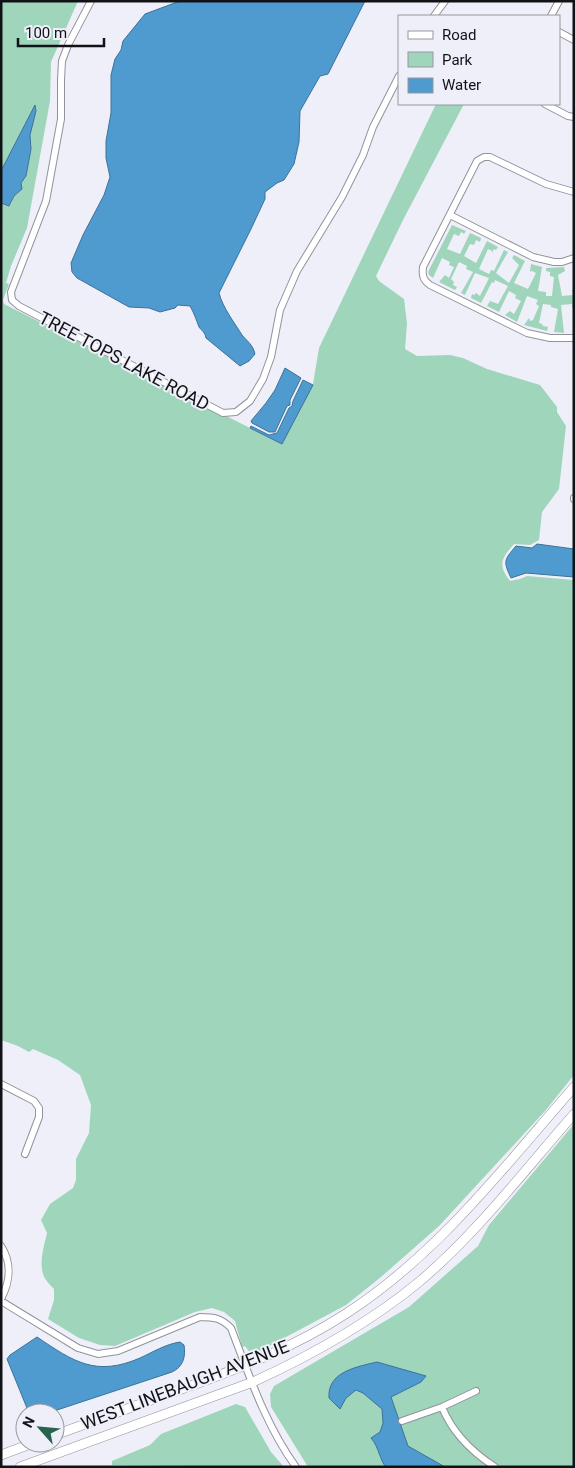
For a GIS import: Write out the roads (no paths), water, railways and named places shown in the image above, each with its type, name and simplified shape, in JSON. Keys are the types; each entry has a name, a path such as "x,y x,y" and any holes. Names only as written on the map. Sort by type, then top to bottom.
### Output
{"main road":[{"name":"WEST LINEBAUGH AVENUE","path":"65,1431 246,1366 303,1339 347,1313 407,1268 432,1246 474,1202 574,1087"},
{"name":"WEST LINEBAUGH AVENUE","path":"20,1467 252,1382 289,1366 339,1339 419,1282 469,1234 574,1114"},
{"path":"1,1455 15,1450"}],"street":[{"name":"TREE TOPS LAKE ROAD","path":"91,1 68,45 62,62 60,80 61,119 46,201 11,292 12,300 19,306 223,413 236,412 250,402 263,379 271,357 280,310 297,272 342,196 373,127 398,78"},
{"path":"435,15 445,1"},
{"path":"552,15 559,1"},
{"path":"560,33 574,40"},
{"path":"546,105 574,117"},
{"path":"574,192 548,185 490,157 484,157 477,161 422,267 422,275 425,281 528,334 556,339 574,338"},
{"path":"450,215 532,257 554,262 562,262 574,258"},
{"path":"1,1084 34,1101 39,1108 39,1117 25,1154"},
{"path":"1,1246 9,1268 8,1279 1,1300 78,1348 98,1354 118,1351 200,1317 214,1317 223,1321 230,1328 259,1399 280,1443 296,1467"},
{"path":"402,1421 442,1407 476,1391"},
{"path":"442,1407 446,1418 468,1446 495,1467"}],"water":[{"path":"180,1 365,1 328,74 320,76 300,111 299,142 294,164 284,180 265,192 265,199 219,293 229,315 255,354 249,361 240,366 206,338 190,306 178,305 175,308 160,312 149,308 129,307 77,278 72,272 71,263 104,195 110,177 106,158 106,141 111,113 111,75 115,59 121,50 123,41 145,14"},
{"path":"35,105 36,111 30,135 31,149 26,176 21,183 22,189 14,196 9,206 1,203 1,171"},
{"path":"285,368 301,378 290,400 290,405 287,406 275,432 269,432 251,421 275,390"},
{"path":"303,380 313,385 282,444 250,428 251,426 269,435 277,433 289,408 292,406"},
{"path":"537,544 574,549 574,577 526,573 511,578 506,564 509,555 516,546 532,548"},
{"path":"37,1337 74,1360 98,1366 124,1364 165,1346 180,1342 184,1345 185,1354 179,1367 172,1372 65,1407 65,1403 25,1403 7,1359"},
{"path":"377,1362 426,1376 421,1382 391,1397 408,1446 445,1467 386,1467 371,1438 380,1432 383,1423 382,1409 363,1393 356,1390 346,1398 340,1409 329,1398 333,1382 344,1372"}]}
